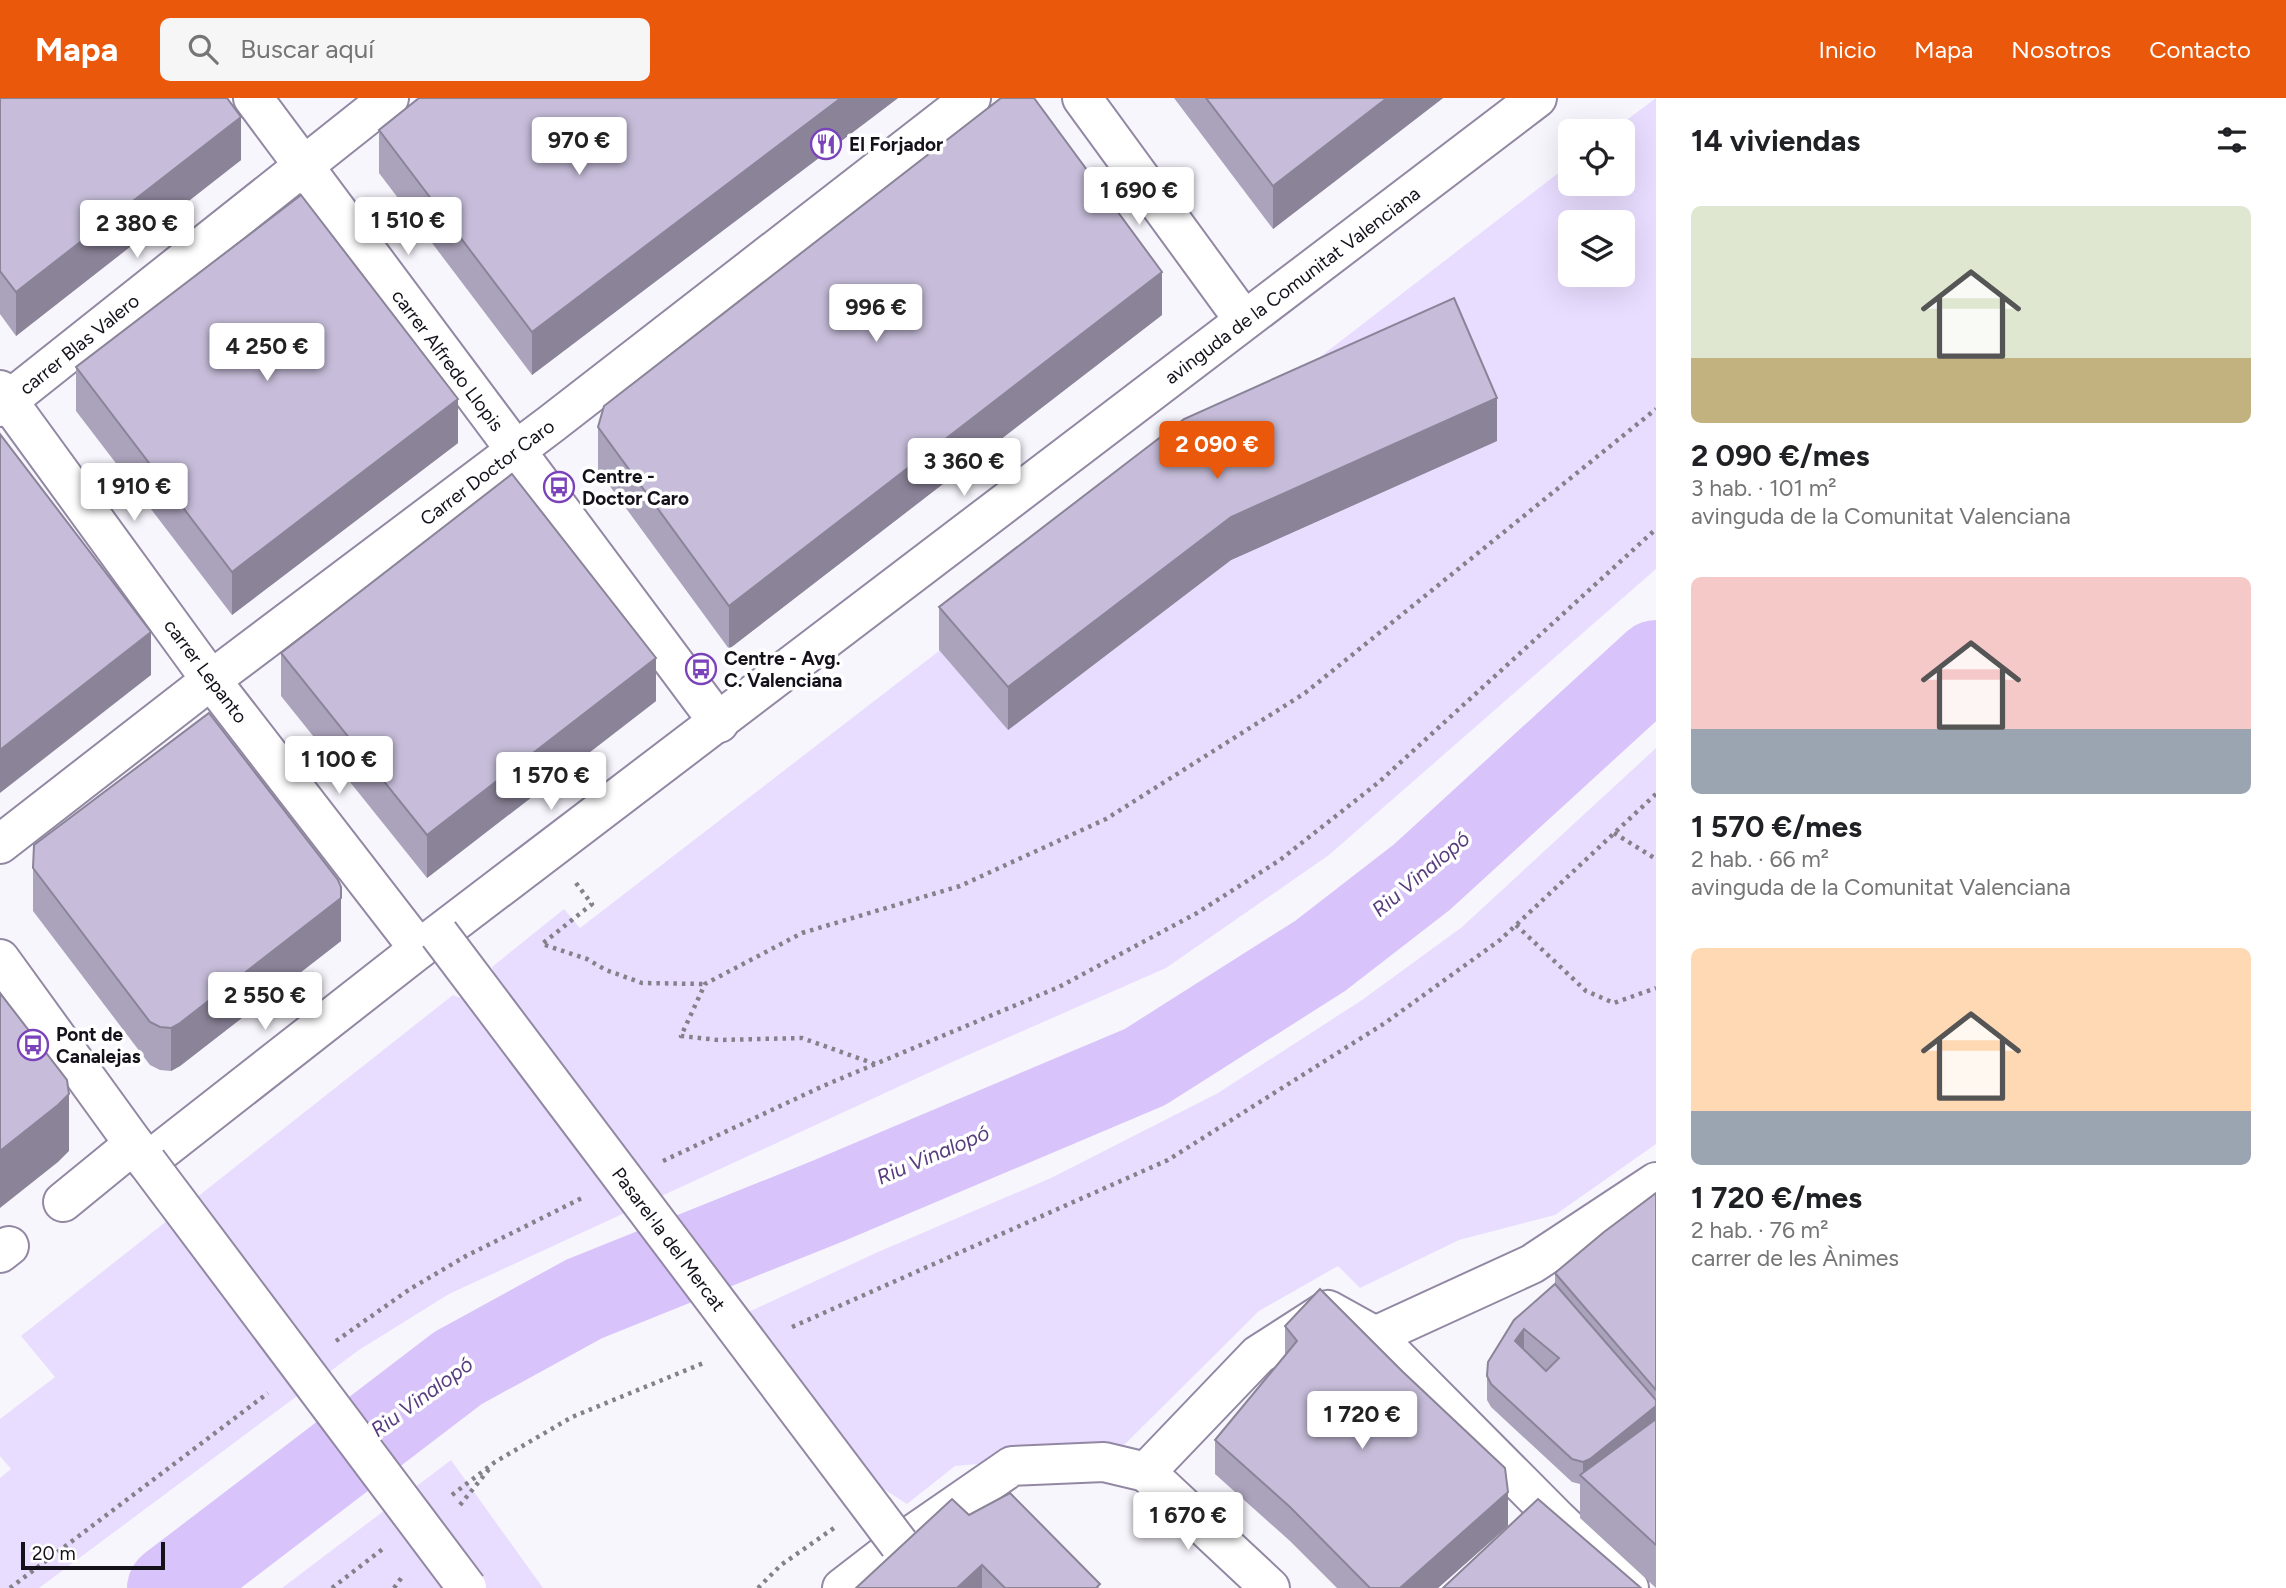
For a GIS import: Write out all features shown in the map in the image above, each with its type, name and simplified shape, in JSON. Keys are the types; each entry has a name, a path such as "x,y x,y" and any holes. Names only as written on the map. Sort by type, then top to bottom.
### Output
{"street":[{"name":"carrer Alfredo Llopis","path":"253,98 719,723"},
{"name":"carrer Blas Valero","path":"3,399 389,98"},
{"name":"Carrer Doctor Caro","path":"0,844 971,98"},
{"path":"1082,98 1244,320"},
{"name":"avinguda de la Comunitat Valenciana","path":"63,1202 140,1153 429,942 1536,98"},
{"name":"carrer Lepanto","path":"3,399 211,680 429,942"},
{"name":"Pasarel·la del Mercat","path":"429,942 899,1544"},
{"path":"0,959 140,1153 467,1588"},
{"path":"1376,1336 1532,1264 1656,1182"},
{"path":"1146,1472 1258,1355 1328,1310 1376,1336 1546,1528 1629,1588"},
{"path":"842,1588 899,1544 1012,1466 1104,1462 1146,1472 1270,1588"},
{"path":"1546,1528 1590,1495"}],"path":[{"path":"592,904 542,944 587,959 606,970 642,983 705,984 802,933 960,886 1106,819 1305,693 1656,409"},
{"path":"651,1166 823,1086 1059,988 1197,913 1280,860 1379,782 1656,529"},
{"path":"792,1327 1168,1160 1385,1023 1500,940 1656,794"},
{"path":"1614,833 1656,859"},
{"path":"1516,925 1586,991 1614,1003 1656,988"},
{"path":"705,984 681,1036 718,1040 802,1038 876,1064"},
{"path":"326,1349 410,1289 455,1262 589,1195"},
{"path":"451,1496 495,1462 572,1417 714,1359"},
{"path":"10,1588 271,1391"},
{"path":"332,1588 386,1546"}],"shaded area":[{"path":"1656,98 1656,569 1329,855 1166,968 950,1063 449,1294 359,1350 39,1588 0,1588 0,1478 11,1469 0,1456 0,1419 55,1377 21,1336 453,995 468,1001 497,980 492,967 564,909 580,928 1558,173 1558,196 1635,196 1635,119 1628,119"},
{"path":"1656,748 1656,1144 1555,1215 1459,1240 1360,1288 1338,1266 1259,1311 1117,1452 955,1466 907,1504 860,1474 744,1314 878,1252 1051,1178 1218,1093 1362,1000 1462,927"},
{"path":"451,1460 543,1588 282,1588"}],"building":[{"path":"0,98 227,98 241,117 16,292 0,271"},
{"path":"419,98 841,98 532,332 379,130"},
{"path":"1001,98 1034,98 1162,272 729,606 598,427 604,406"},
{"path":"1206,98 1387,98 1273,186"},
{"path":"301,195 458,399 232,572 76,367"},
{"path":"1454,298 1497,398 1231,517 1008,687 939,607 1184,419"},
{"path":"0,434 151,632 0,750"},
{"path":"512,474 656,658 427,835 281,653"},
{"path":"209,713 338,880 341,898 180,1023 171,1028 160,1027 150,1022 33,868 34,845"},
{"path":"0,993 67,1080 69,1094 0,1151"},
{"path":"1656,1193 1656,1390 1555,1273"},
{"path":"1555,1284 1656,1400 1656,1406 1590,1459 1583,1462 1572,1459 1491,1384 1487,1376 1488,1362 1514,1320","holes":["1524,1329 1559,1358 1546,1371 1515,1341"]},
{"path":"1320,1289 1505,1468 1508,1492 1400,1588 1370,1588 1290,1507 1215,1440 1297,1341 1285,1326"},
{"path":"1656,1419 1656,1545 1580,1475"},
{"path":"1010,1493 1100,1584 1096,1588 1005,1588 982,1565 957,1588 856,1588 952,1499 969,1515"},
{"path":"1538,1499 1641,1588 1443,1588"}],"waterway":[{"name":"Riu Vinalopó","path":"170,1588 458,1368 584,1299 828,1201 1145,1067 1320,956 1422,877 1656,663"}],"place":[{"name":"El Forjador","path":"826,144"},
{"name":"Centre - Doctor Caro","path":"559,487"},
{"name":"Centre - Avg. C. Valenciana","path":"701,669"},
{"name":"Pont de Canalejas","path":"33,1045"}]}
